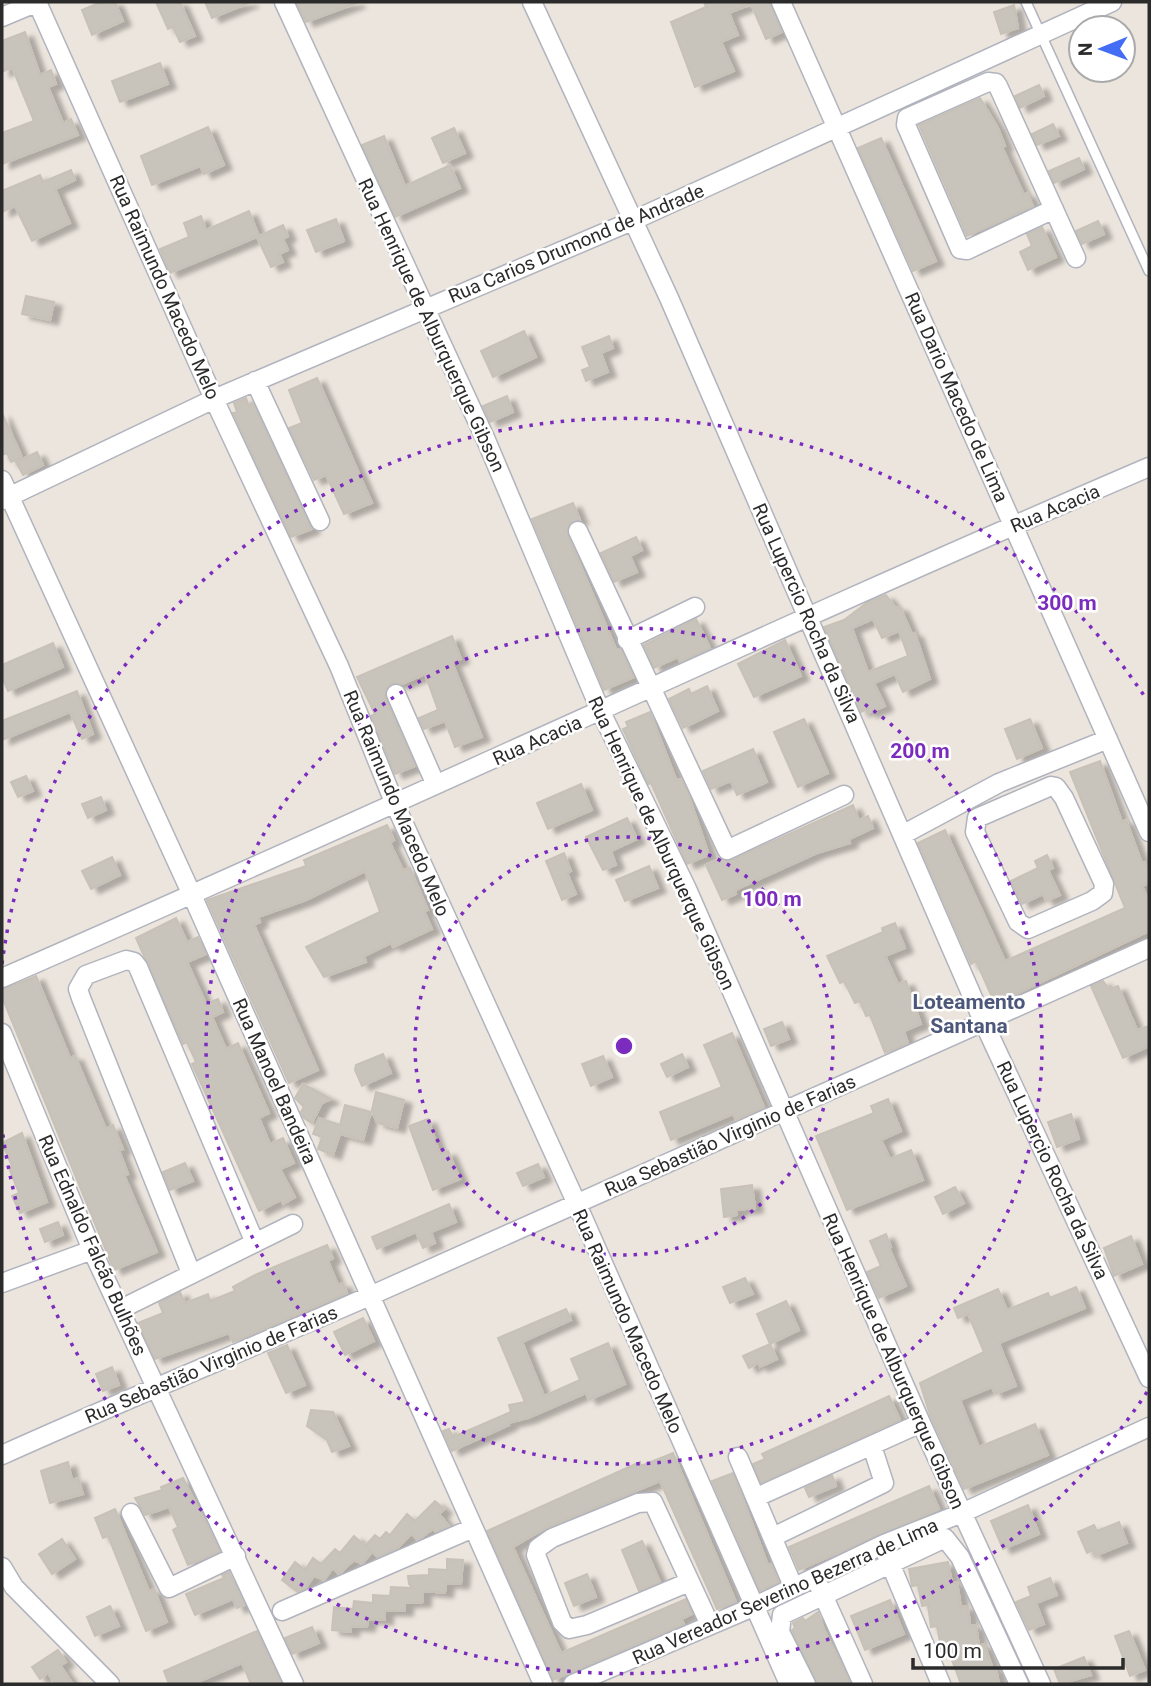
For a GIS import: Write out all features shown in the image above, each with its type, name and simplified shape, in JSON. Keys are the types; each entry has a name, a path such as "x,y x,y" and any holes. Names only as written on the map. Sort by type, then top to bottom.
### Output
{"street":[{"path":"2,17 37,2"},
{"name":"Rua Raimundo Macedo Melo","path":"37,2 214,399 339,666 394,802 576,1202 789,1684"},
{"name":"Rua Henrique de Alburquerque Gibson","path":"284,2 486,440 601,712 687,889 921,1423 1041,1684"},
{"name":"Rua Lupercio Rocha da Silva","path":"532,2 808,617 983,1021 1148,1373"},
{"name":"Rua Dario Macedo de Lima","path":"781,2 1149,832"},
{"name":"Rua Carios Drumond de Andrade","path":"6,498 214,399 632,221 1112,2"},
{"path":"942,80 951,98"},
{"path":"1054,209 967,250 957,246 906,125 911,115 988,82 996,83 1054,209 1076,258"},
{"path":"255,381 320,521"},
{"name":"Rua Acacia","path":"2,978 192,895 435,783 601,712 650,687 1149,467"},
{"name":"Rua Manoel Bandeira","path":"2,480 6,498 192,895 543,1684"},
{"path":"578,531 727,850 844,795"},
{"path":"627,640 695,607"},
{"path":"396,694 435,783"},
{"path":"904,834 999,783 1108,739"},
{"path":"999,783 1012,803"},
{"path":"1051,786 1061,791 1104,884 1103,893 1034,928 1018,922 974,827 977,818 1012,803 1051,786"},
{"name":"Rua Sebastião Virginio de Farias","path":"2,1455 156,1385 370,1295 783,1113 1149,948"},
{"path":"191,1273 81,998 80,982 86,975 126,960 138,967 255,1243"},
{"name":"Rua Ednaldo Falcão Bulhões","path":"2,1033 92,1250 294,1684"},
{"path":"121,1308 293,1224"},
{"path":"2,1283 92,1250"},
{"path":"757,1497 921,1423"},
{"name":"Rua Vereador Severino Bezerra de Lima","path":"573,1684 753,1607 884,1544 962,1513 1149,1427"},
{"path":"773,1537 884,1483 872,1446"},
{"path":"738,1457 790,1579"},
{"path":"689,1582 587,1625 569,1629 562,1622 536,1555 538,1548 552,1538 638,1503 650,1501 658,1510 710,1625"},
{"path":"131,1513 169,1588 236,1556"},
{"path":"282,1611 472,1528"},
{"path":"806,1684 780,1632 782,1615 889,1566 942,1538 949,1540 1019,1684"},
{"path":"884,1544 889,1566 942,1684"},
{"path":"2,1567 14,1587 110,1684"},
{"path":"814,1577 863,1684"}],"lane":[{"path":"1026,2 1149,271"}],"building":[{"path":"101,2 115,2 123,21 92,35 82,10"},
{"path":"156,2 180,2 195,36 180,42 173,27 168,29"},
{"path":"205,2 251,2 212,18"},
{"path":"296,2 357,2 357,3 306,22"},
{"path":"704,2 770,2 782,32 766,39 751,4 729,13 738,35 721,42 734,71 695,87 671,22 706,7"},
{"path":"1014,5 1018,28 1001,34 994,12"},
{"path":"25,32 40,75 51,70 56,84 48,87 63,123 71,119 78,135 2,164 2,133 34,121 12,67 2,72 2,41"},
{"path":"160,63 168,84 120,102 112,81"},
{"path":"1039,85 1044,96 1020,108 1015,96"},
{"path":"980,98 998,128 1005,146 1002,147 1024,195 1027,193 1033,206 967,236 919,125"},
{"path":"1053,124 1059,136 1037,145 1032,134"},
{"path":"208,127 224,165 204,174 200,166 152,185 141,156"},
{"path":"454,128 465,153 443,163 432,138"},
{"path":"384,136 405,186 450,165 460,188 395,217 362,145"},
{"path":"881,138 936,261 913,271 858,148"},
{"path":"1079,158 1084,169 1054,183 1049,171"},
{"path":"71,170 75,180 55,189 70,223 32,241 15,206 2,212 2,191 40,175 43,182"},
{"path":"249,211 259,236 283,225 288,236 283,239 288,250 279,254 283,262 271,267 257,237 170,273 160,249 189,237 184,223 201,216 206,230"},
{"path":"336,219 344,241 316,252 307,230"},
{"path":"1098,221 1104,234 1082,244 1076,231"},
{"path":"1042,227 1056,257 1028,270 1020,252 1032,246 1027,234"},
{"path":"26,296 54,302 50,320 22,314"},
{"path":"524,331 536,357 493,377 481,351"},
{"path":"609,336 613,348 601,353 608,372 586,381 582,370 590,367 582,347"},
{"path":"317,378 372,503 344,514 326,475 314,480 289,428 302,423 289,390"},
{"path":"507,396 513,412 490,422 483,406"},
{"path":"246,398 249,407 254,405 312,529 291,537 233,413 237,412 234,403"},
{"path":"2,413 22,457 11,462 7,453 2,455"},
{"path":"37,452 43,465 23,475 16,462"},
{"path":"573,503 580,520 569,524 568,536 616,649 621,649 634,677 604,690 532,519"},
{"path":"636,537 642,550 630,556 637,572 614,582 601,553"},
{"path":"886,595 896,608 900,607 912,634 915,633 930,679 903,692 895,674 874,683 885,706 869,713 867,709 861,712 824,627 844,620 868,602","holes":["873,619 882,638 899,631 908,656 868,672 852,628"]},
{"path":"696,619 710,648 680,662 678,657 654,668 644,645"},
{"path":"452,636 461,659 452,662 482,737 455,747 445,721 424,729 419,718 438,710 425,674 402,684 392,683 387,688 385,698 415,766 395,774 371,716 375,714 357,677"},
{"path":"785,640 801,676 754,697 738,664"},
{"path":"53,643 63,667 8,691 2,677 2,665"},
{"path":"707,686 718,711 683,728 669,699 689,689 691,694"},
{"path":"77,691 93,734 82,739 70,712 2,740 2,721"},
{"path":"650,712 676,779 682,780 688,793 709,855 687,864 651,783 648,784 623,729 628,727 626,722"},
{"path":"804,719 828,773 798,787 774,732"},
{"path":"1030,719 1042,748 1017,759 1005,729"},
{"path":"753,749 767,782 737,795 731,781 711,789 703,771"},
{"path":"1100,761 1122,822 1126,820 1142,863 1145,862 1149,874 1149,883 1142,886 1149,902 1149,931 995,1004 976,961 971,964 918,843 945,830 1005,961 1125,908 1070,772"},
{"path":"26,776 33,791 18,797 11,782"},
{"path":"581,784 592,810 548,829 537,803"},
{"path":"101,797 106,810 88,818 82,804"},
{"path":"853,805 859,820 868,816 873,828 849,839 850,843 817,853 735,890 736,894 722,900 706,865 720,859 732,860"},
{"path":"627,818 637,839 611,851 616,865 603,870 586,837"},
{"path":"387,825 394,840 390,843 403,870 410,868 428,910 424,911 432,929 393,947 391,943 364,956 366,962 324,977 306,947 380,912 365,871 306,900 258,917 260,922 254,925 318,1070 289,1083 207,900 306,866 304,860"},
{"path":"564,853 571,871 567,873 576,894 562,900 546,861"},
{"path":"1047,855 1053,868 1048,870 1060,895 1046,901 1043,894 1022,904 1011,881 1038,868 1035,861"},
{"path":"112,857 120,875 91,889 82,871"},
{"path":"649,866 658,888 625,901 616,880"},
{"path":"176,918 187,942 198,937 206,954 187,962 206,1004 218,999 223,1012 212,1017 226,1049 238,1043 269,1113 259,1118 270,1144 283,1138 294,1163 280,1169 295,1197 283,1204 281,1200 259,1211 192,1064 196,1062 187,1042 183,1044 136,938"},
{"path":"895,923 905,948 885,956 898,984 906,981 921,1024 904,1031 908,1043 885,1053 870,1015 866,1016 860,1001 855,1003 844,981 840,983 827,956 883,932 882,928"},
{"path":"36,976 70,1058 75,1056 106,1129 113,1125 123,1149 119,1150 128,1174 124,1175 157,1252 114,1270 2,997 2,990"},
{"path":"1103,981 1109,989 1118,986 1137,1030 1149,1026 1149,1046 1123,1058 1091,986"},
{"path":"782,1022 789,1039 771,1046 764,1029"},
{"path":"732,1033 764,1107 736,1120 733,1114 671,1140 660,1112 722,1087 704,1045"},
{"path":"383,1054 391,1073 362,1086 355,1070 356,1065"},
{"path":"682,1054 688,1067 667,1077 661,1064"},
{"path":"603,1056 612,1077 591,1086 582,1064"},
{"path":"303,1084 331,1099 322,1103 312,1123 304,1118 301,1112 304,1107 295,1098"},
{"path":"376,1092 404,1100 397,1128 377,1123 372,1110"},
{"path":"888,1099 901,1131 881,1140 890,1159 911,1150 923,1180 847,1210 816,1136 874,1113 871,1106"},
{"path":"345,1105 371,1112 363,1140 340,1134 333,1155 318,1149 322,1137 313,1134 319,1118 340,1125"},
{"path":"1071,1114 1079,1139 1057,1147 1048,1122"},
{"path":"428,1119 440,1154 448,1151 460,1179 433,1190 409,1126"},
{"path":"22,1133 47,1202 20,1213 12,1196 19,1193 2,1143"},
{"path":"185,1163 193,1181 170,1190 163,1172"},
{"path":"538,1164 544,1177 523,1186 517,1173"},
{"path":"752,1185 755,1208 737,1210 737,1215 724,1217 721,1189"},
{"path":"955,1187 964,1203 943,1214 935,1197"},
{"path":"449,1204 456,1222 431,1232 435,1243 423,1248 416,1232 377,1249 372,1237"},
{"path":"58,1222 63,1235 45,1242 40,1229"},
{"path":"886,1234 891,1247 889,1248 906,1286 879,1298 867,1272 881,1266 870,1241"},
{"path":"1131,1236 1142,1264 1114,1276 1104,1248"},
{"path":"327,1245 333,1258 328,1261 338,1285 343,1283 347,1293 233,1342 229,1333 155,1359 138,1323 163,1313 159,1303 180,1292 185,1303 208,1294 210,1301 235,1291 233,1287 255,1275"},
{"path":"745,1278 753,1294 730,1303 723,1287"},
{"path":"1076,1287 1085,1308 999,1343 1016,1386 995,1394 992,1387 960,1400 979,1447 1035,1424 1048,1455 964,1489 930,1415 920,1383 984,1352 968,1314 958,1318 954,1308 998,1289 1007,1310 1048,1293 1050,1298"},
{"path":"786,1301 799,1330 770,1344 757,1314"},
{"path":"566,1309 571,1320 522,1342 544,1396 580,1380 571,1359 608,1343 625,1384 589,1400 586,1393 528,1418 508,1423 509,1425 452,1451 443,1431 449,1429 453,1437 511,1412 509,1405 525,1402 498,1338"},
{"path":"363,1318 374,1341 345,1355 334,1332"},
{"path":"770,1344 777,1359 760,1367 758,1363 749,1368 743,1356"},
{"path":"287,1345 305,1385 286,1393 268,1353"},
{"path":"112,1367 119,1385 103,1391 96,1374"},
{"path":"889,1396 900,1420 761,1483 753,1464 765,1459 762,1454"},
{"path":"311,1410 333,1412 349,1446 332,1452 327,1440 307,1426"},
{"path":"673,1453 736,1602 717,1609 660,1481 548,1527 513,1547 561,1653 686,1599 692,1614 681,1619 684,1624 553,1680 487,1531 640,1462 641,1466"},
{"path":"68,1462 72,1480 78,1478 83,1494 50,1503 41,1471"},
{"path":"733,1473 768,1565 771,1564 779,1582 760,1591 712,1481"},
{"path":"832,1475 836,1486 809,1497 805,1488"},
{"path":"183,1478 220,1551 188,1565 173,1530 178,1527 169,1507 145,1515 135,1498 162,1490 161,1487"},
{"path":"929,1486 939,1509 799,1570 789,1547"},
{"path":"435,1501 444,1509 439,1514 449,1526 436,1532 433,1529 418,1540 411,1534 398,1548 378,1557 365,1546 375,1535 380,1539 386,1532 390,1535 407,1514 415,1521"},
{"path":"1028,1505 1039,1534 1003,1549 991,1521"},
{"path":"115,1509 149,1591 154,1589 167,1622 146,1631 108,1536 103,1538 95,1518"},
{"path":"1119,1522 1127,1543 1095,1556 1093,1550 1087,1553 1078,1532 1094,1525 1097,1531"},
{"path":"354,1536 372,1552 362,1564 354,1560 339,1574 333,1568 324,1580 314,1576 305,1589 298,1592 282,1580 295,1562 305,1570 313,1558 321,1564 335,1549 340,1553"},
{"path":"62,1539 75,1559 52,1574 39,1554"},
{"path":"642,1541 660,1582 639,1591 622,1550"},
{"path":"447,1559 463,1560 461,1584 446,1583 445,1593 423,1591 423,1602 405,1603 405,1611 385,1611 385,1620 368,1619 367,1627 351,1626 351,1632 332,1630 334,1607 353,1609 354,1601 373,1603 373,1595 390,1596 391,1587 413,1588 409,1584 408,1576 429,1575 429,1569 447,1570"},
{"path":"948,1562 952,1583 957,1582 961,1607 968,1606 970,1626 976,1625 979,1646 984,1644 993,1669 996,1668 999,1684 961,1684 947,1647 941,1648 937,1626 931,1627 928,1605 922,1606 918,1585 912,1586 909,1569"},
{"path":"229,1572 245,1605 237,1608 233,1599 195,1615 186,1594 224,1578 222,1575"},
{"path":"587,1574 596,1597 574,1606 565,1583"},
{"path":"1050,1578 1057,1595 1036,1603 1044,1624 1029,1630 1016,1602 1031,1596 1028,1587"},
{"path":"890,1600 904,1634 865,1650 851,1616"},
{"path":"110,1606 119,1626 95,1636 87,1617"},
{"path":"818,1612 851,1684 817,1684 792,1630 795,1628 793,1623 803,1618 805,1621"},
{"path":"312,1627 319,1643 292,1654 285,1638"},
{"path":"257,1631 282,1684 251,1684 242,1663 200,1681 201,1684 169,1684 164,1671"},
{"path":"1129,1631 1145,1670 1130,1676 1115,1636"},
{"path":"58,1650 66,1662 60,1665 73,1684 55,1684 48,1673 40,1679 32,1667"},
{"path":"1084,1657 1091,1675 1060,1684 1054,1669"}],"district":[{"name":"Loteamento Santana","path":"969,1014"}]}
